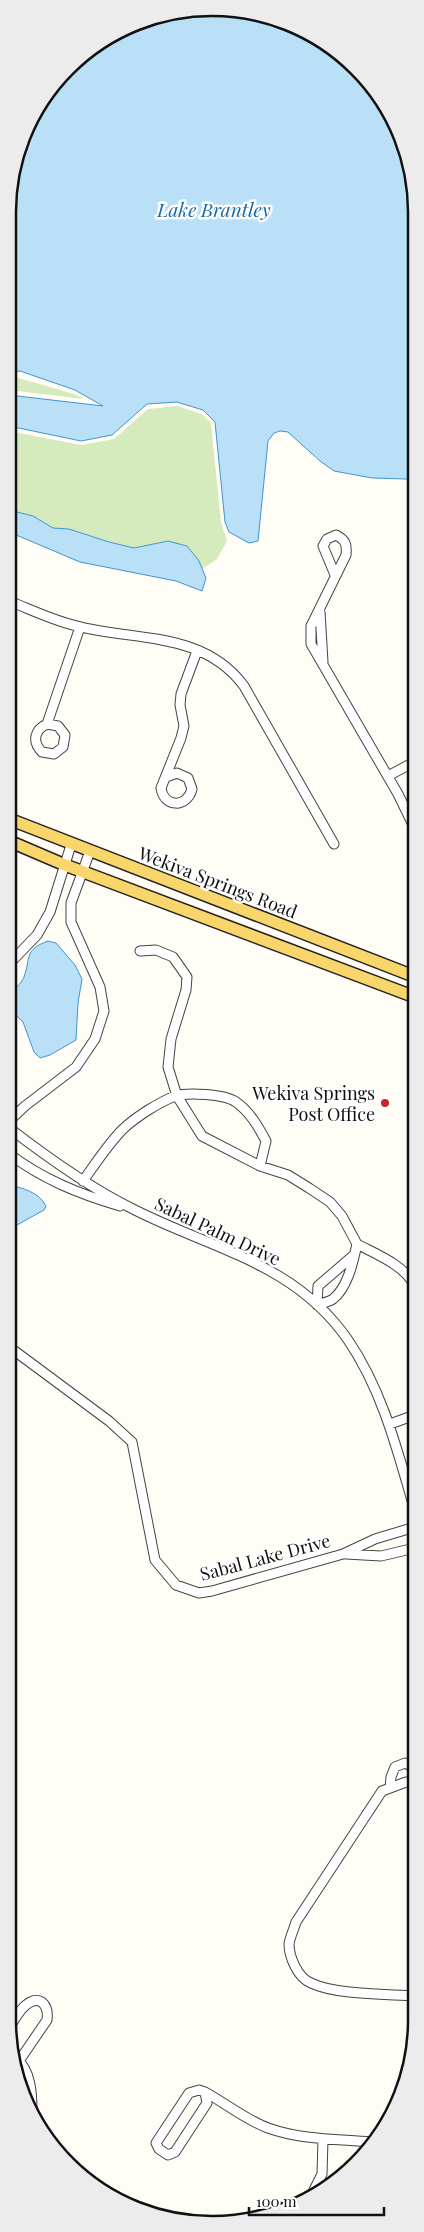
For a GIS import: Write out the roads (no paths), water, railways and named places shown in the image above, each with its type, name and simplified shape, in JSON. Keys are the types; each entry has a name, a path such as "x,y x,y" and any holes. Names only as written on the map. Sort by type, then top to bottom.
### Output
{"main road":[{"name":"Wekiva Springs Road","path":"16,822 408,974"},
{"path":"16,844 82,871 408,994"}],"street":[{"path":"335,575 320,611 311,626 311,644 388,776 408,815"},
{"path":"16,604 80,627 157,638 197,650 219,660 234,673 244,686 334,844"},
{"path":"320,611 323,662"},
{"path":"47,724 80,627"},
{"path":"311,644 321,642"},
{"path":"166,777 184,726 180,705 181,694 197,650"},
{"path":"388,776 408,765"},
{"path":"16,956 36,935 50,912 72,845"},
{"path":"16,1114 76,1067 95,1038 104,1011 100,987 72,922 71,903 90,851"},
{"path":"140,952 156,950 173,957 187,977 186,990 171,1039 168,1067 177,1096 202,1136 260,1166 288,1175 330,1202 342,1216 357,1244 395,1265 408,1275"},
{"path":"83,1181 123,1129 139,1116 177,1096 213,1095 235,1100 254,1119 266,1141 260,1166"},
{"name":"Sabal Palm Drive","path":"16,1133 83,1181 135,1210 261,1264 318,1305 348,1339 363,1366 390,1424 408,1487"},
{"name":"Sabal Palm Drive","path":"16,1158 51,1181 86,1196 135,1210"},
{"path":"354,1256 318,1286 318,1305 332,1299 342,1287 352,1266 357,1244"},
{"name":"Sabal Lake Drive","path":"16,1352 109,1421 132,1442 155,1560 176,1585 198,1593 212,1591 343,1554 375,1539 408,1529"},
{"path":"390,1424 408,1418"},
{"name":"Sabal Lake Drive","path":"343,1554 380,1556 408,1550"},
{"path":"390,1788 390,1777 395,1767 405,1763 408,1764"},
{"path":"408,1782 382,1791 296,1922 289,1943 291,1956 302,1977 310,1983 328,1989 408,1995"},
{"path":"16,2018 25,2006 33,2001 40,2001 46,2005 48,2012 47,2020 20,2056"},
{"path":"22,2067 28,2077 32,2097"},
{"path":"205,2092 207,2103 175,2152 168,2155 162,2152 156,2143 189,2093 199,2090 205,2092 266,2127 297,2136 324,2140 365,2142"},
{"path":"316,2186 322,2174 324,2140"}],"water":[{"name":"Lake Brantley","path":"212,16 250,20 299,36 321,49 359,83 375,103 388,125 401,161 406,186 408,212 408,480 372,478 334,471 288,432 280,431 274,433 268,441 258,541 249,543 229,532 225,522 215,422 203,410 177,402 147,404 112,435 81,441 16,427 16,396 103,406 75,390 20,371 16,372 16,212 20,174 31,137 42,114 65,83 83,65 114,42 137,31 174,20"},
{"path":"16,512 33,516 53,528 69,529 134,548 168,541 187,546 199,561 206,578 202,591 176,581 80,562 16,535"},
{"path":"48,941 56,943 75,965 82,979 78,1003 76,1040 50,1055 40,1058 34,1052 23,1022 16,1015 16,988 23,980 32,951 40,944"},
{"path":"16,1186 39,1197 46,1206 44,1210 16,1226"}],"place":[{"name":"Wekiva Springs Post Office","path":"385,1103"}]}
